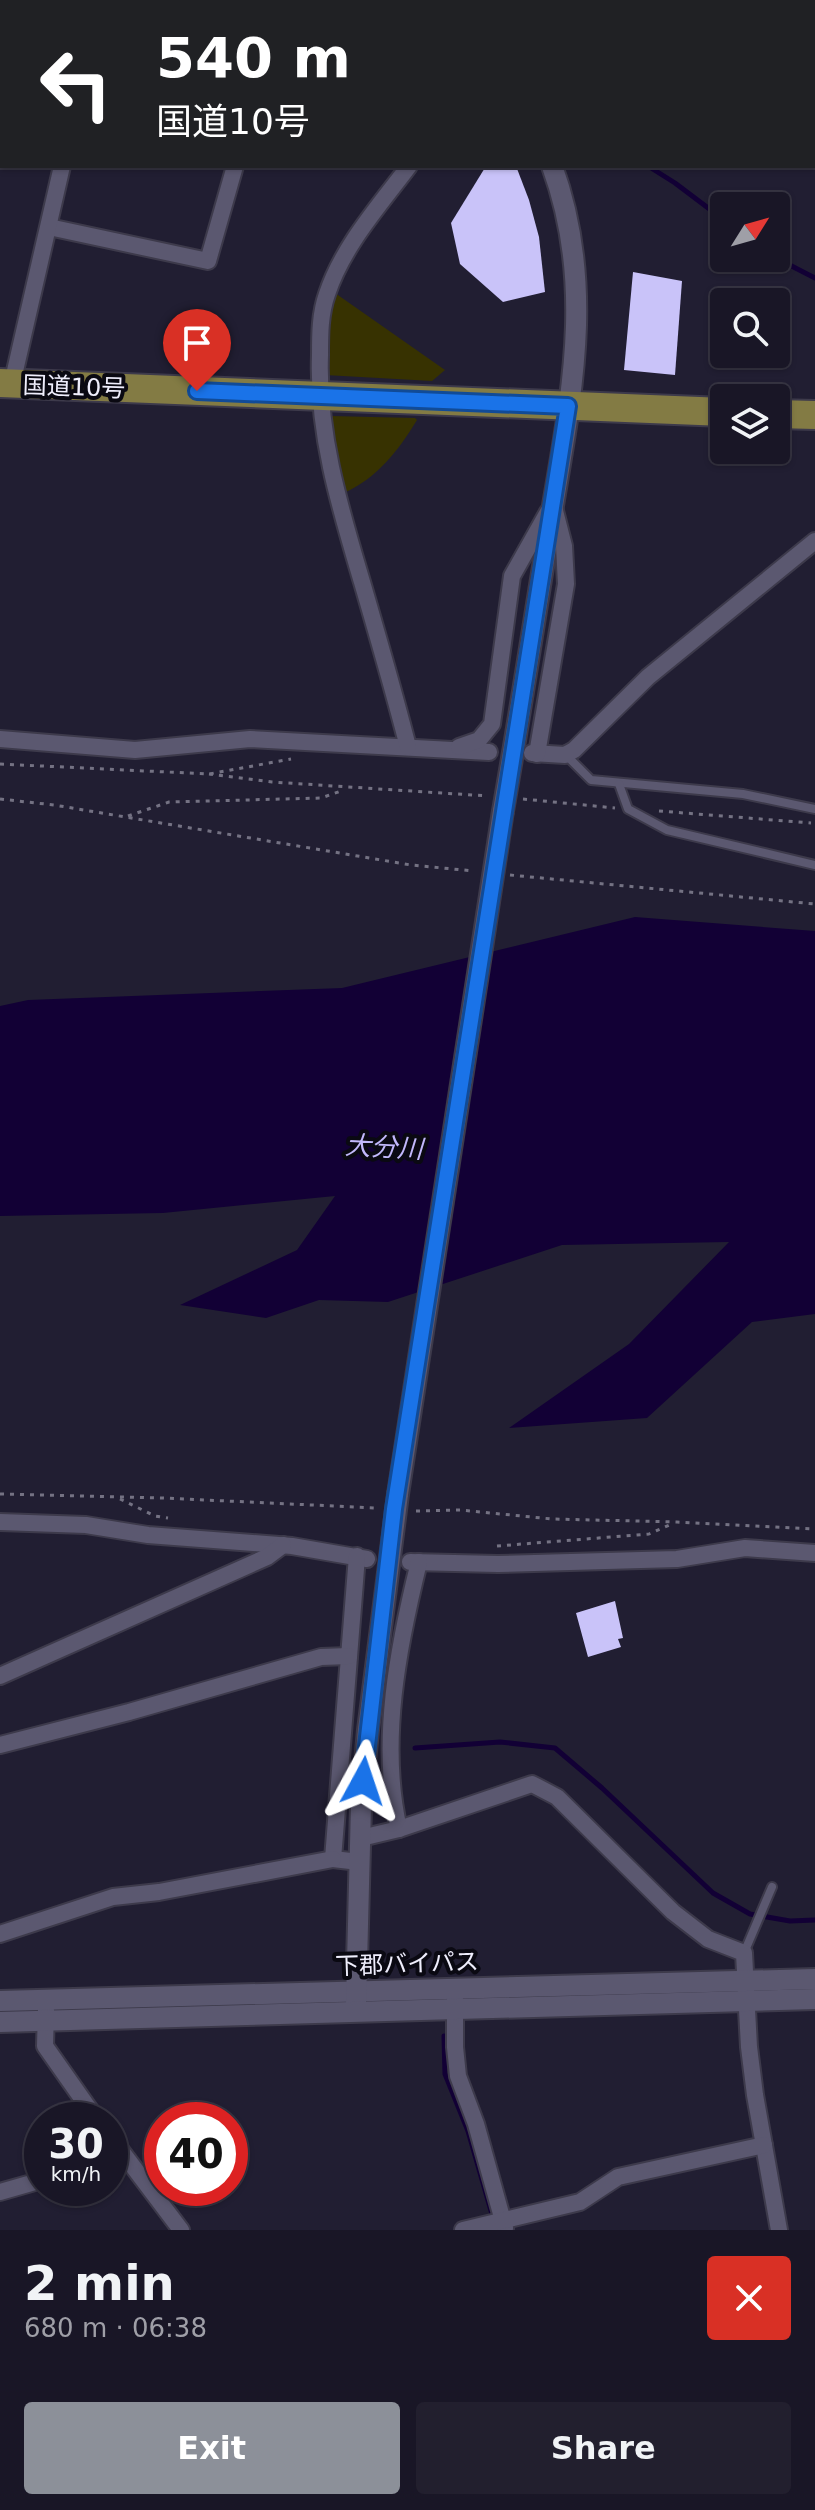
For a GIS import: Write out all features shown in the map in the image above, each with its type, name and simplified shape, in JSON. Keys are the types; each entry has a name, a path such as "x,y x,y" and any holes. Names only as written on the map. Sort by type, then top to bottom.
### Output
{"highway":[{"name":"国道10号","path":"6,384 710,411"},
{"path":"790,414 815,415"}],"street":[{"path":"6,384 49,227 62,168"},
{"path":"49,227 208,261 234,168"},
{"path":"408,168 349,249 331,283 321,323 320,396 326,445 348,537 408,747"},
{"path":"356,2002 359,1862 368,1730 398,1494 568,406 577,328 577,271 569,223 553,168"},
{"path":"450,749 479,740 492,724 512,576 553,501"},
{"path":"553,501 564,546 566,584 534,754 565,755 574,750 648,677 815,541"},
{"path":"0,739 135,750 250,739 489,752"},
{"path":"0,1522 86,1525 148,1535 283,1545 362,1558 349,1656 333,1859"},
{"path":"0,1531 18,1522"},
{"path":"0,1676 267,1557 283,1545"},
{"path":"399,1829 391,1797 390,1753 396,1685 414,1562 498,1564 677,1559 745,1548 815,1553"},
{"path":"0,1745 321,1657 349,1656"},
{"path":"361,1838 399,1829 532,1784 557,1797 673,1912 708,1939 745,1949 753,2083 779,2230"},
{"path":"0,1934 113,1897 159,1892 333,1859 359,1862"},
{"path":"747,1991 815,1979"},
{"path":"0,2022 455,1999 747,1991 815,1999"},
{"path":"455,1999 458,2076 476,2124 503,2224"},
{"path":"47,2000 45,2046 84,2102"},
{"name":"下郡バイパス","path":"0,2001 356,2002"},
{"path":"463,2230 503,2224 580,2202 618,2177 764,2145"},
{"path":"128,2161 181,2230"},
{"path":"0,2192 24,2185"}],"lane":[{"path":"565,755 591,780 743,794 815,809"},
{"path":"619,784 628,809 667,830 815,865"},
{"path":"745,1949 772,1887"}],"path":[{"path":"0,764 209,774 298,758"},
{"path":"124,817 169,802 321,798 349,788"},
{"path":"0,799 54,805 411,865 473,871"},
{"path":"504,874 815,904"},
{"path":"492,1546 649,1534 677,1522"}],"shaded area":[{"path":"335,293 445,370 432,381 325,375 327,324"},
{"path":"330,416 417,420 386,462 367,480 344,493"}],"water":[{"name":"大分川","path":"635,917 815,931 815,1314 752,1322 647,1418 509,1428 629,1344 729,1242 562,1245 388,1302 319,1300 266,1318 180,1305 297,1250 335,1196 163,1213 0,1216 0,1006 28,1000 342,988"}],"building":[{"path":"485,168 517,168 539,237 545,292 503,302 460,264 451,223"},
{"path":"633,272 682,281 675,375 624,370"},
{"path":"615,1601 623,1638 618,1639 621,1647 588,1657 576,1613"}],"waterway":[{"path":"651,168 710,209"},
{"path":"790,265 815,278"},
{"path":"415,1748 500,1742 555,1748 713,1893 750,1914 790,1921 815,1920"},
{"path":"444,2036 445,2074 468,2131 494,2221"}],"route":[{"path":"197,391 568,406 394,1509 363,1781"}]}
